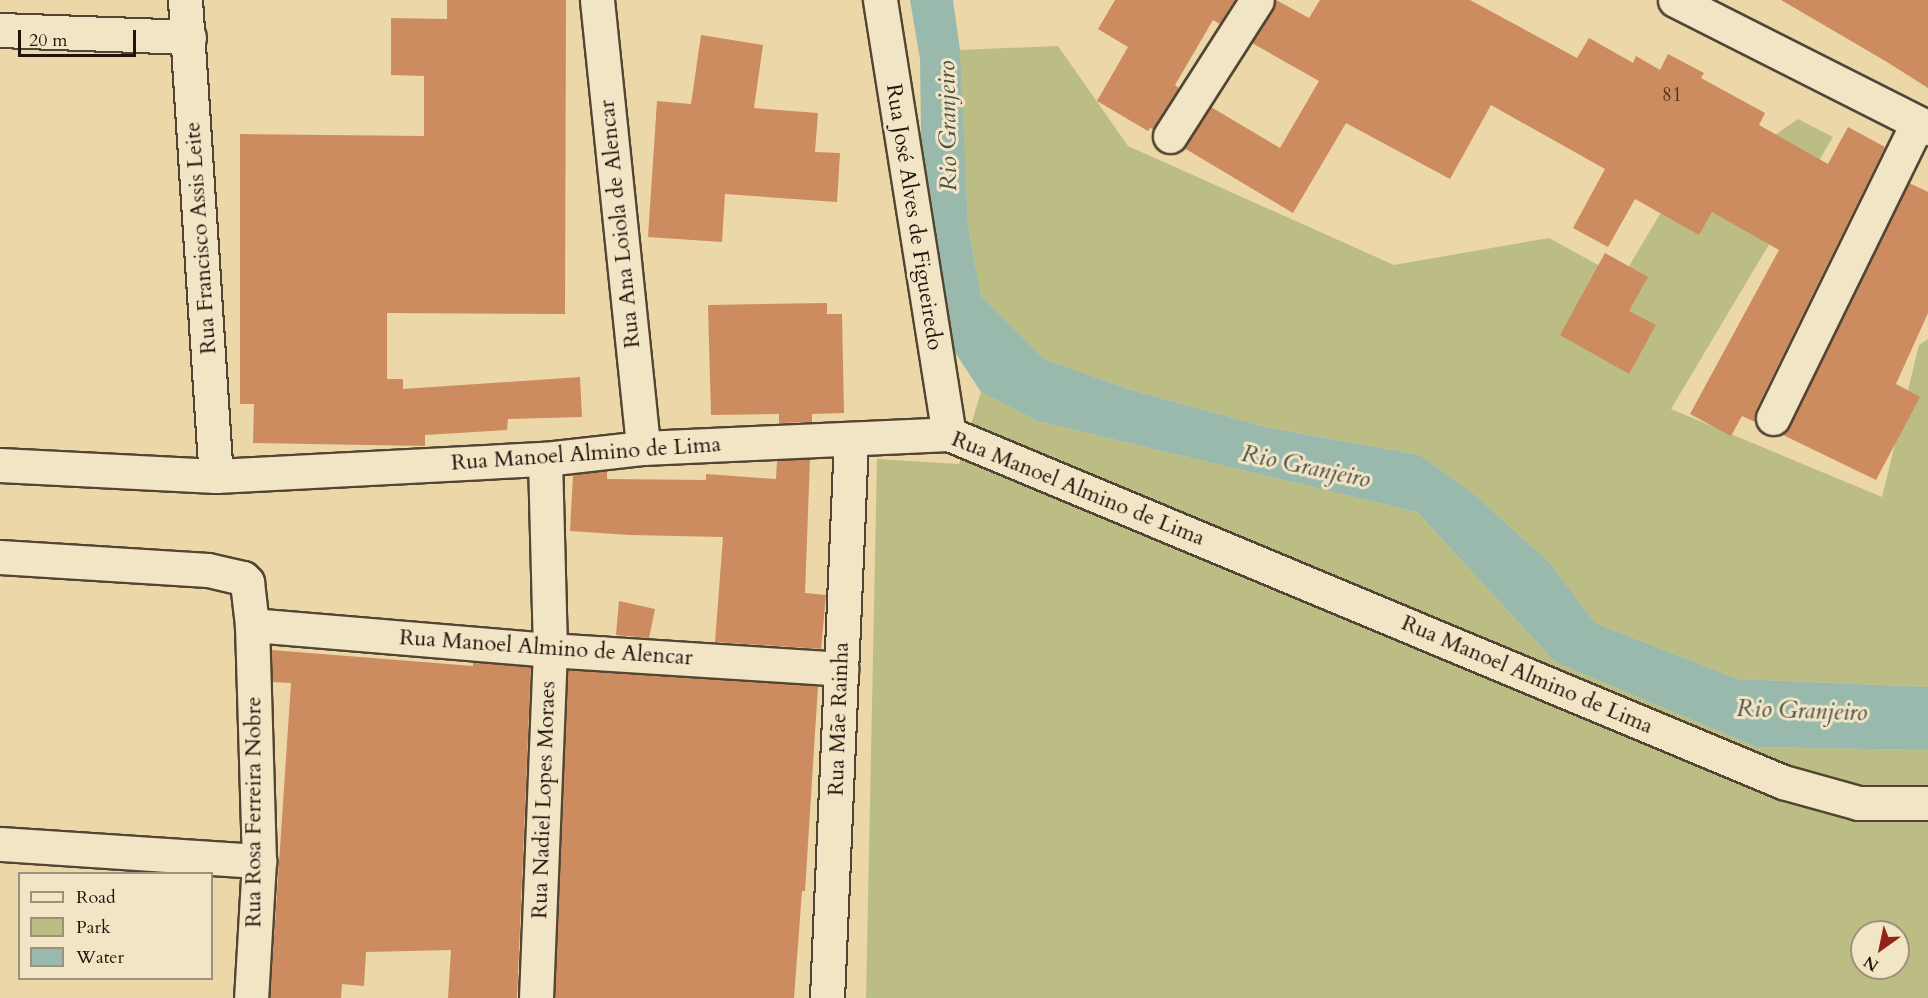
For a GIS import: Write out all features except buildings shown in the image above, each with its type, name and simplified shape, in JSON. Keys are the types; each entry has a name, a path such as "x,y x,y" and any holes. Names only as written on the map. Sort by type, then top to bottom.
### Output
{"street":[{"name":"Rua Francisco Assis Leite","path":"185,0 216,476"},
{"name":"Rua Ana Loiola de Alencar","path":"597,0 643,448"},
{"name":"Rua José Alves de Figueiredo","path":"880,0 950,434"},
{"path":"1170,136 1257,0"},
{"path":"1675,0 1922,126 1773,418"},
{"path":"1714,0 1751,37"},
{"path":"0,30 189,37"},
{"name":"Rua Manoel Almino de Lima","path":"0,465 216,476 545,459 643,448 950,434 1783,782 1858,803 1928,803"},
{"name":"Rua Mãe Rainha","path":"827,998 850,440"},
{"name":"Rua Nadiel Lopes Moraes","path":"536,998 550,650 545,459"},
{"path":"0,557 208,570 243,578 250,586 252,625"},
{"name":"Rua Manoel Almino de Alencar","path":"252,625 550,650 841,669"},
{"name":"Rua Rosa Ferreira Nobre","path":"251,998 259,861 252,625"},
{"path":"0,844 259,861"}],"green space":[{"path":"1058,46 1128,146 1394,265 1549,238 1622,278 1660,214 1798,119 1833,137 1671,409 1882,497 1919,345 1928,339 1928,687 1738,679 1595,623 1550,563 1473,493 1420,455 1270,428 1131,390 1044,359 981,296 968,225 959,50"},
{"path":"981,392 1037,421 1417,512 1555,662 1756,747 1928,750 1928,998 866,998 877,459 959,464"}],"water":[{"name":"Rio Granjeiro","path":"910,0 953,0 960,50 968,225 981,296 1044,359 1131,390 1270,428 1420,455 1473,493 1550,563 1595,623 1738,679 1928,687 1928,750 1756,747 1555,662 1417,512 1037,421 981,392 947,340 922,200 920,59"}]}
